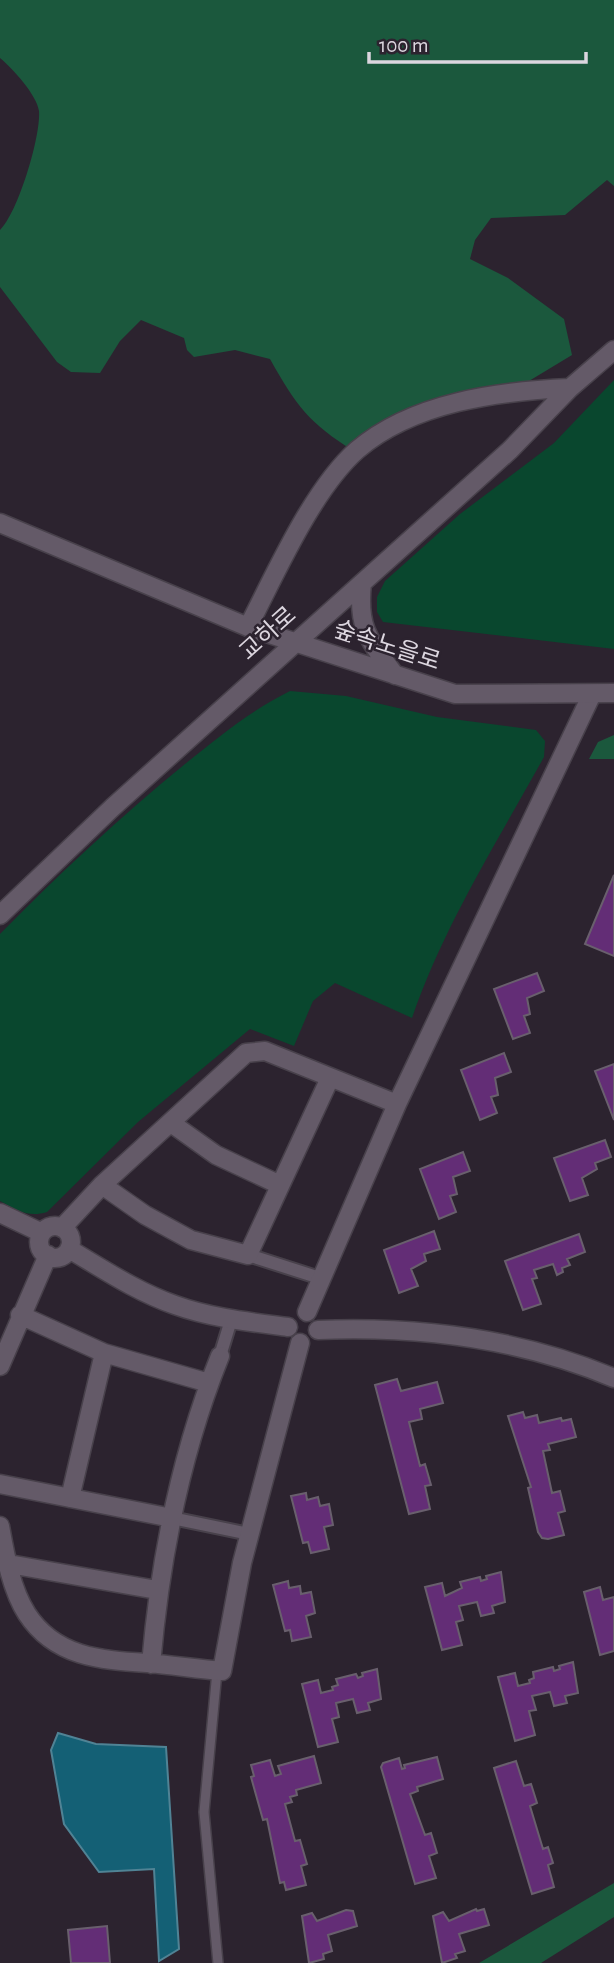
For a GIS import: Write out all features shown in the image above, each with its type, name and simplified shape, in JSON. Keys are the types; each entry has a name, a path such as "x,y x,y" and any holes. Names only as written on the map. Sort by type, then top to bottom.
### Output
{"street":[{"name":"교하로","path":"0,915 113,807 510,450 569,388 614,351"},
{"name":"교하로","path":"248,627 309,510 355,452 376,436 401,421 461,403 521,390 569,388"},
{"name":"숲속노을로","path":"0,523 248,627 455,694 614,693"},
{"path":"362,583 359,609 365,636 395,675"},
{"path":"307,1312 397,1104 592,694"},
{"path":"62,1228 102,1185 246,1053 265,1051 397,1104"},
{"path":"248,1255 330,1078"},
{"path":"171,1123 216,1155 280,1185"},
{"path":"102,1185 145,1215 191,1240 320,1278"},
{"path":"0,1213 42,1233"},
{"path":"50,1227 62,1228 70,1237 69,1249 58,1257 48,1255 41,1248 42,1233 50,1227"},
{"path":"69,1249 135,1288 176,1305 231,1320 288,1327"},
{"path":"0,1366 48,1255"},
{"path":"307,1312 316,1318 318,1330 311,1341 300,1343 291,1338 288,1327 293,1315 307,1312"},
{"path":"20,1315 104,1353 209,1383"},
{"path":"150,1664 157,1590 172,1518 209,1383 231,1320"},
{"path":"318,1330 421,1331 460,1335 530,1348 614,1378"},
{"path":"0,1526 15,1590 26,1614 43,1634 85,1657 222,1671 249,1534 300,1343"},
{"path":"70,1498 104,1353"},
{"path":"0,1484 249,1534"},
{"path":"9,1564 157,1590"}],"lane":[{"path":"217,1671 204,1812 218,1963"}],"green space":[{"path":"0,0 614,0 614,186 607,180 565,215 491,218 475,240 470,259 508,278 564,319 572,355 529,381 454,403 355,452 326,432 305,412 270,359 235,350 194,357 187,350 184,338 141,320 120,341 100,373 71,372 57,362 0,287 0,230 14,208 27,174 39,123 39,111 29,90 0,58"},
{"path":"614,380 614,649 383,622 377,612 377,597 385,581 460,514 554,443"},
{"path":"290,691 346,696 437,717 536,730 545,741 544,757 455,917 412,1018 335,983 313,1001 294,1046 250,1029 138,1122 47,1212 28,1214 0,1201 0,934 90,846 161,784 236,724"},
{"path":"614,735 614,759 589,759 598,742"},
{"path":"614,1883 614,1917 541,1963 479,1963"}],"water":[{"path":"58,1733 96,1744 166,1747 179,1949 159,1961 154,1869 99,1872 64,1824 51,1750"}],"building":[{"path":"614,875 614,956 585,944"},
{"path":"537,973 544,991 527,998 530,1014 524,1016 530,1033 513,1039 494,989"},
{"path":"504,1053 511,1072 495,1078 498,1095 491,1097 497,1113 480,1120 461,1070"},
{"path":"614,1064 614,1120 595,1071"},
{"path":"605,1140 611,1157 595,1163 597,1169 582,1178 588,1195 570,1201 554,1158"},
{"path":"463,1152 470,1171 453,1177 457,1194 450,1196 456,1212 439,1219 420,1169"},
{"path":"434,1231 440,1249 424,1254 426,1261 411,1269 418,1286 399,1293 384,1250"},
{"path":"579,1234 585,1252 567,1259 570,1265 562,1268 563,1272 557,1275 553,1264 534,1270 537,1278 532,1279 541,1304 523,1310 505,1261"},
{"path":"397,1379 401,1391 437,1382 443,1403 420,1409 422,1419 409,1422 420,1466 425,1464 431,1485 425,1486 430,1509 409,1514 375,1385"},
{"path":"523,1412 525,1418 537,1415 539,1423 561,1418 562,1421 571,1419 576,1437 548,1444 550,1450 543,1451 552,1493 560,1491 565,1511 558,1513 564,1535 548,1539 542,1538 538,1532 528,1488 531,1487 508,1416"},
{"path":"306,1493 307,1500 318,1497 320,1506 329,1504 333,1525 324,1527 329,1549 311,1553 308,1542 303,1543 291,1496"},
{"path":"501,1572 505,1602 492,1606 494,1613 481,1616 477,1602 459,1606 463,1620 456,1622 462,1645 442,1650 425,1587 442,1583 445,1596 462,1588 460,1582 480,1577 481,1581 487,1579 486,1576"},
{"path":"288,1581 289,1588 300,1586 301,1594 311,1592 315,1613 306,1616 311,1637 292,1641 290,1630 285,1631 273,1585"},
{"path":"600,1587 603,1600 614,1597 614,1651 600,1655 584,1592"},
{"path":"573,1662 578,1693 565,1696 567,1703 554,1706 550,1692 532,1696 536,1710 529,1711 535,1735 515,1741 498,1677 515,1673 518,1686 530,1683 529,1680 534,1678 533,1672 553,1667 554,1671 560,1669 559,1666"},
{"path":"377,1669 381,1699 368,1703 370,1710 357,1713 353,1699 336,1703 339,1717 332,1719 338,1742 318,1747 302,1684 318,1680 321,1693 333,1690 332,1687 338,1685 336,1679 356,1674 358,1678 363,1676 362,1673"},
{"path":"314,1756 321,1783 296,1790 297,1795 290,1797 292,1802 285,1804 295,1841 300,1840 307,1864 301,1866 306,1885 286,1890 284,1882 280,1883 267,1819 263,1820 251,1777 254,1776 251,1765 270,1760 275,1776 281,1774 278,1766"},
{"path":"437,1757 443,1779 417,1787 418,1791 410,1794 425,1835 431,1833 437,1853 429,1856 436,1878 415,1884 381,1767 383,1763 399,1758 402,1769 405,1768 404,1765"},
{"path":"516,1761 524,1786 531,1784 537,1803 530,1806 543,1849 548,1847 553,1863 548,1865 554,1887 532,1894 494,1768"},
{"path":"476,1909 484,1909 489,1925 459,1934 465,1951 455,1954 457,1958 442,1963 433,1916 443,1912 449,1921"},
{"path":"346,1910 353,1911 357,1926 328,1935 332,1951 323,1954 324,1959 309,1963 302,1916 312,1913 317,1921"},
{"path":"107,1926 110,1963 71,1963 68,1930"}]}
